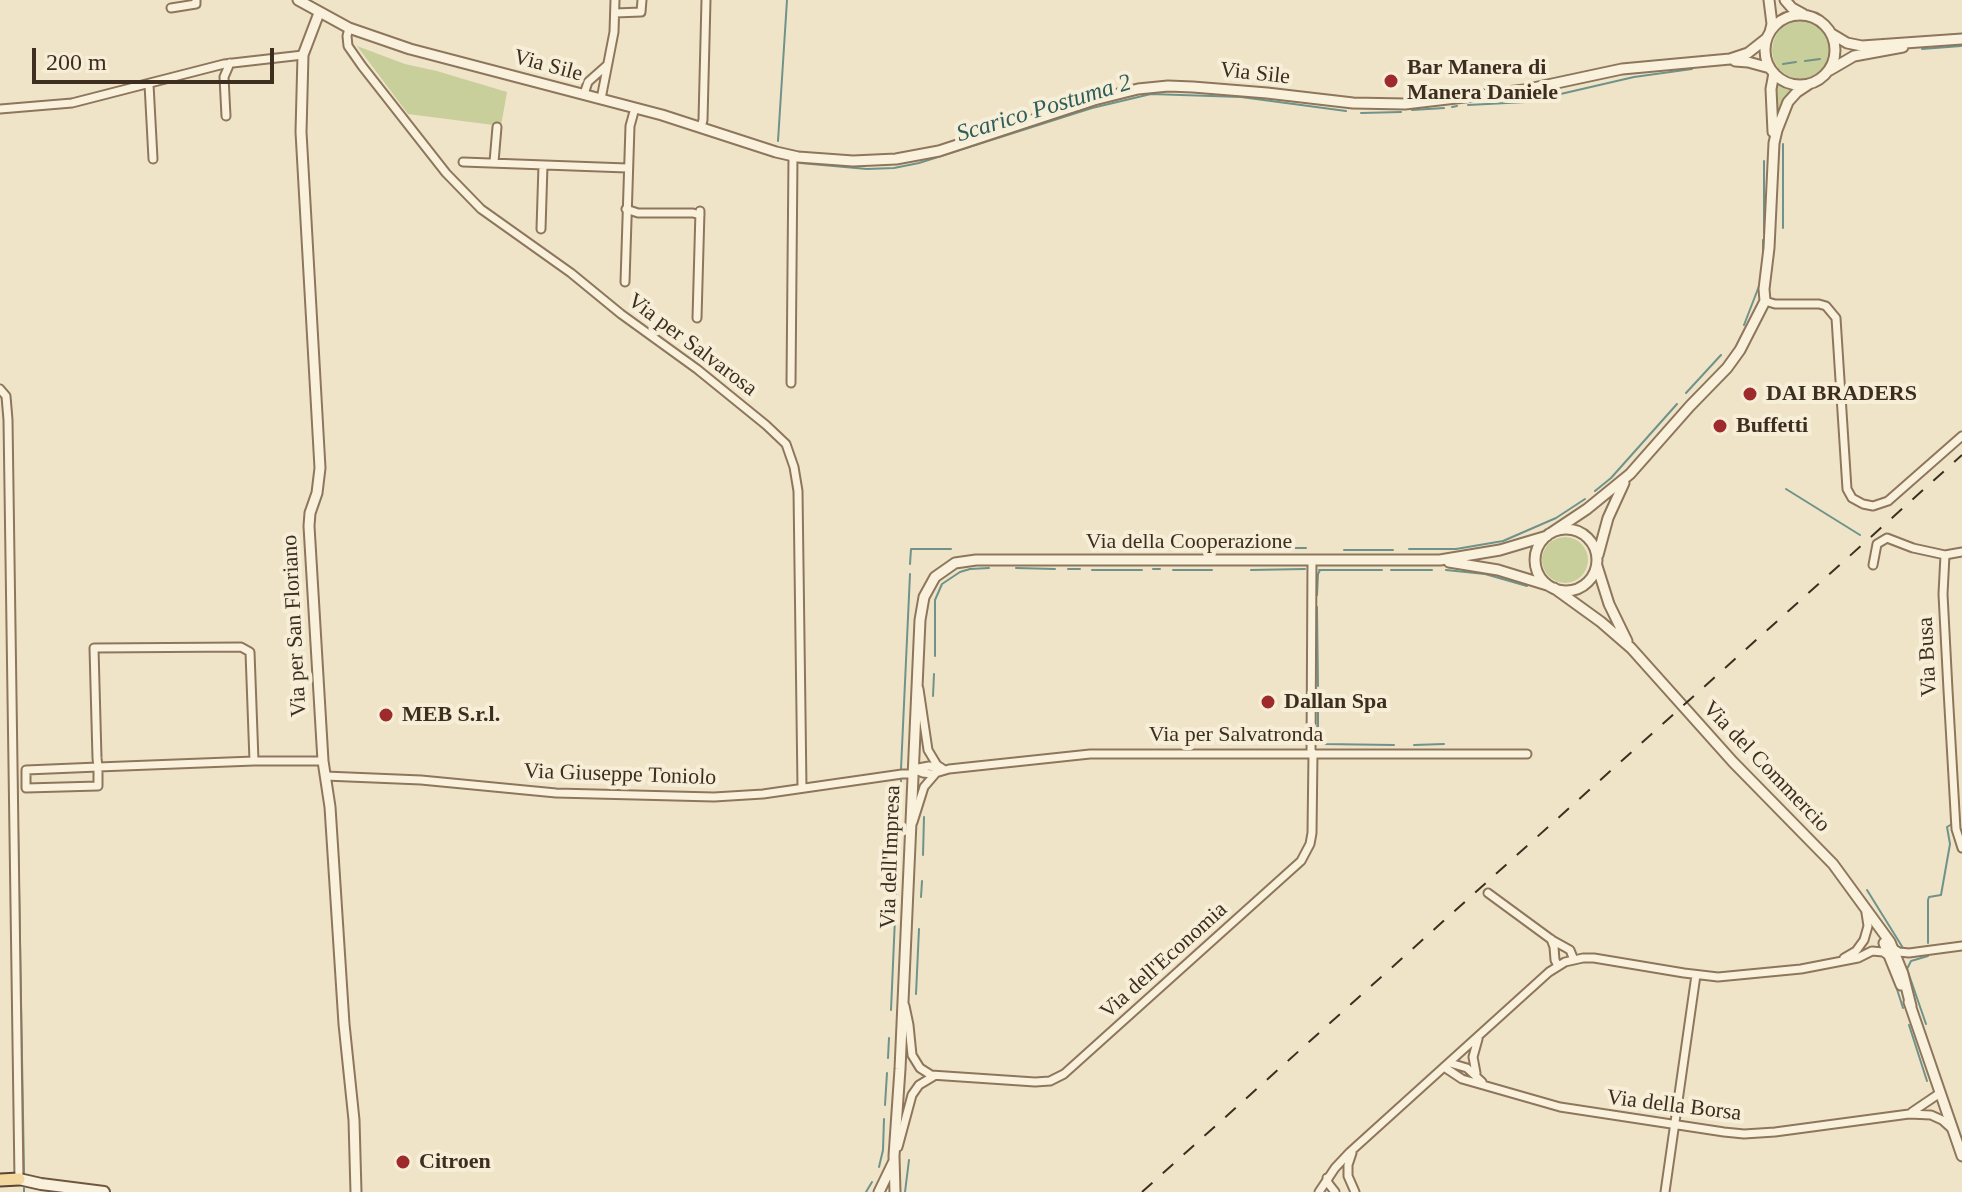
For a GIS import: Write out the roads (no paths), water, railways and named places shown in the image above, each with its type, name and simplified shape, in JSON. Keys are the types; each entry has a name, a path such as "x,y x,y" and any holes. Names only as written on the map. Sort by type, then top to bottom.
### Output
{"main road":[{"path":"0,1180 19,1179 104,1192"}],"street":[{"path":"171,8 196,4 196,0"},
{"name":"Via Sile","path":"298,0 349,28 410,49 635,108 768,150 793,156 861,161 927,154 1094,100 1156,87 1219,89 1399,105 1524,90 1622,69 1720,61 1748,62 1772,70"},
{"path":"601,99 614,32 615,0"},
{"path":"615,13 641,12 642,0"},
{"path":"701,127 706,0"},
{"path":"1769,0 1772,24 1765,51 1772,70 1782,80 1792,84 1809,84 1854,56 1916,43"},
{"path":"1785,0 1792,8 1822,22 1832,34 1856,45 1962,39"},
{"name":"Via per San Floriano","path":"319,13 303,55 301,132 320,468 309,526 323,761 330,807 344,1024 354,1120 356,1192"},
{"path":"1768,35 1786,18 1807,15"},
{"name":"Via per Salvarosa","path":"349,28 348,46 362,66 446,173 481,209 697,369 786,444 798,491 802,788"},
{"path":"1828,72 1836,51 1832,34"},
{"name":"Via Sile","path":"1720,61 1744,55 1755,49 1768,35"},
{"path":"0,109 72,103 230,63 303,55"},
{"path":"226,116 224,77 230,63"},
{"path":"584,94 588,82 608,64"},
{"name":"Via della Cooperazione","path":"1433,561 1495,551 1549,534 1587,509 1630,474 1740,350 1765,301 1774,143 1772,70"},
{"path":"149,84 153,159"},
{"name":"Via della Cooperazione","path":"1774,143 1785,105 1795,93 1809,84"},
{"path":"625,282 627,168 630,126 635,108"},
{"path":"494,162 497,127"},
{"path":"791,383 793,156"},
{"path":"463,162 627,168"},
{"path":"541,229 543,165"},
{"path":"626,209 638,213 700,213 697,318"},
{"path":"1765,301 1775,304 1819,304 1826,306 1836,318 1847,489 1852,498 1879,505 1888,501 1962,436"},
{"path":"0,389 6,396 8,420 19,1179"},
{"name":"Via della Cooperazione","path":"1596,562 1609,514 1630,474"},
{"path":"1568,529 1580,532 1593,545 1596,562 1593,575 1579,587 1567,590 1552,587 1539,576 1535,560 1539,544 1549,534 1568,529"},
{"path":"1873,565 1877,544 1887,538 1945,555 1962,552"},
{"name":"Via Busa","path":"1945,555 1943,594 1956,829 1962,848"},
{"name":"Via della Cooperazione","path":"946,568 962,561 976,560 1433,561 1494,569 1552,587"},
{"name":"Via dell'Economia","path":"936,1076 1042,1082 1055,1079 1073,1067 1301,861 1312,833 1312,560"},
{"name":"Via del Commercio","path":"1596,562 1609,604 1631,648"},
{"name":"Via dell'Impresa","path":"895,1192 894,1155 920,620 923,600 932,582 946,568"},
{"name":"Via del Commercio","path":"1552,587 1631,648 1733,762 1823,852 1844,877 1901,966 1911,1006"},
{"path":"254,761 250,652 241,647 94,648 98,767 98,786 26,788 26,770 98,767 254,761 323,761"},
{"path":"910,828 925,785 941,770 928,749 918,685"},
{"name":"Via per Salvatronda","path":"913,772 925,774 1078,754 1527,754"},
{"name":"Via Giuseppe Toniolo","path":"325,776 421,780 617,796 714,797 763,794 913,772"},
{"path":"1488,893 1571,951 1574,960"},
{"path":"1839,960 1856,951 1865,939 1867,911"},
{"path":"1549,938 1558,966"},
{"path":"1319,1192 1327,1178 1354,1149 1558,966 1594,958 1723,977 1788,971 1858,958 1874,951 1902,953 1962,946"},
{"path":"1901,966 1904,959 1917,952"},
{"name":"Via del Commercio","path":"1891,953 1962,1156"},
{"path":"1665,1192 1696,975"},
{"path":"903,998 912,1055 920,1068 936,1076"},
{"path":"1477,1077 1473,1057 1481,1034"},
{"name":"Via della Borsa","path":"1446,1065 1464,1066 1488,1085"},
{"name":"Via della Borsa","path":"1446,1065 1462,1079 1572,1109 1724,1132 1758,1133 1924,1114"},
{"path":"894,1155 914,1092 924,1081 936,1076"},
{"path":"1924,1114 1936,1110 1942,1097"},
{"name":"Via della Borsa","path":"1906,1114 1942,1097"},
{"path":"1924,1114 1941,1120 1953,1131"},
{"path":"1354,1149 1347,1168 1355,1192"},
{"name":"Via dell'Impresa","path":"879,1192 894,1155"},
{"path":"1327,1178 1350,1184"},
{"path":"1327,1178 1335,1192"}],"waterway":[{"name":"Scarico Postuma 2","path":"778,141 787,0"},
{"path":"1922,49 1961,46"},
{"path":"1805,61 1820,59"},
{"name":"Scarico Postuma 2","path":"1783,64 1796,62"},
{"name":"Scarico Postuma 2","path":"1468,105 1526,102 1634,77 1692,69"},
{"name":"Scarico Postuma 2","path":"800,163 867,169 894,168 919,163 1092,108 1151,94 1241,97 1346,111"},
{"name":"Scarico Postuma 2","path":"1452,107 1457,106"},
{"name":"Scarico Postuma 2","path":"1412,110 1444,108"},
{"name":"Scarico Postuma 2","path":"1361,113 1401,112"},
{"name":"Scarico Postuma 2","path":"1783,144 1783,228"},
{"path":"1764,161 1764,233"},
{"path":"1763,240 1763,259"},
{"path":"1744,325 1761,281"},
{"path":"1686,393 1721,355"},
{"path":"10,400 12,474"},
{"path":"1595,491 1611,478 1677,404"},
{"path":"12,479 24,1173"},
{"path":"1786,489 1860,535"},
{"path":"1409,549 1456,549 1503,541 1556,518 1585,499"},
{"path":"1183,548 1306,548"},
{"path":"910,564 911,549 951,549"},
{"path":"1344,550 1393,550"},
{"path":"935,656 935,600 942,584 960,572 989,568"},
{"path":"1016,568 1055,569"},
{"path":"1068,569 1080,569"},
{"path":"1153,569 1160,569"},
{"path":"1251,570 1305,569"},
{"path":"1092,570 1142,570"},
{"path":"1173,570 1212,570"},
{"path":"1319,570 1382,570"},
{"path":"1317,595 1320,570"},
{"path":"1391,570 1432,570"},
{"path":"1446,570 1485,574 1527,586"},
{"path":"901,769 910,574"},
{"path":"1317,607 1318,686"},
{"path":"933,696 934,674"},
{"path":"1318,705 1318,734 1323,744 1394,745"},
{"path":"1414,745 1444,744"},
{"path":"891,1010 901,780"},
{"path":"923,855 924,817"},
{"path":"1928,943 1928,900 1929,897 1941,895 1950,844 1947,827 1952,824"},
{"path":"921,897 922,881"},
{"path":"1867,890 1903,948"},
{"path":"916,994 919,929"},
{"path":"1926,1024 1907,969 1911,961 1928,956"},
{"path":"1895,983 1903,1008"},
{"path":"1909,1025 1927,1081"},
{"path":"888,1058 889,1038"},
{"path":"885,1105 887,1073"},
{"path":"879,1167 884,1119"},
{"path":"905,1192 909,1160"},
{"path":"866,1192 872,1182"}],"railway":[{"path":"1142,1192 1962,455"}],"place":[{"name":"Bar Manera di Manera Daniele","path":"1391,81"},
{"name":"DAI BRADERS","path":"1750,394"},
{"name":"Buffetti","path":"1720,426"},
{"name":"Dallan Spa","path":"1268,702"},
{"name":"MEB S.r.l.","path":"386,715"},
{"name":"Citroen","path":"403,1162"}]}
